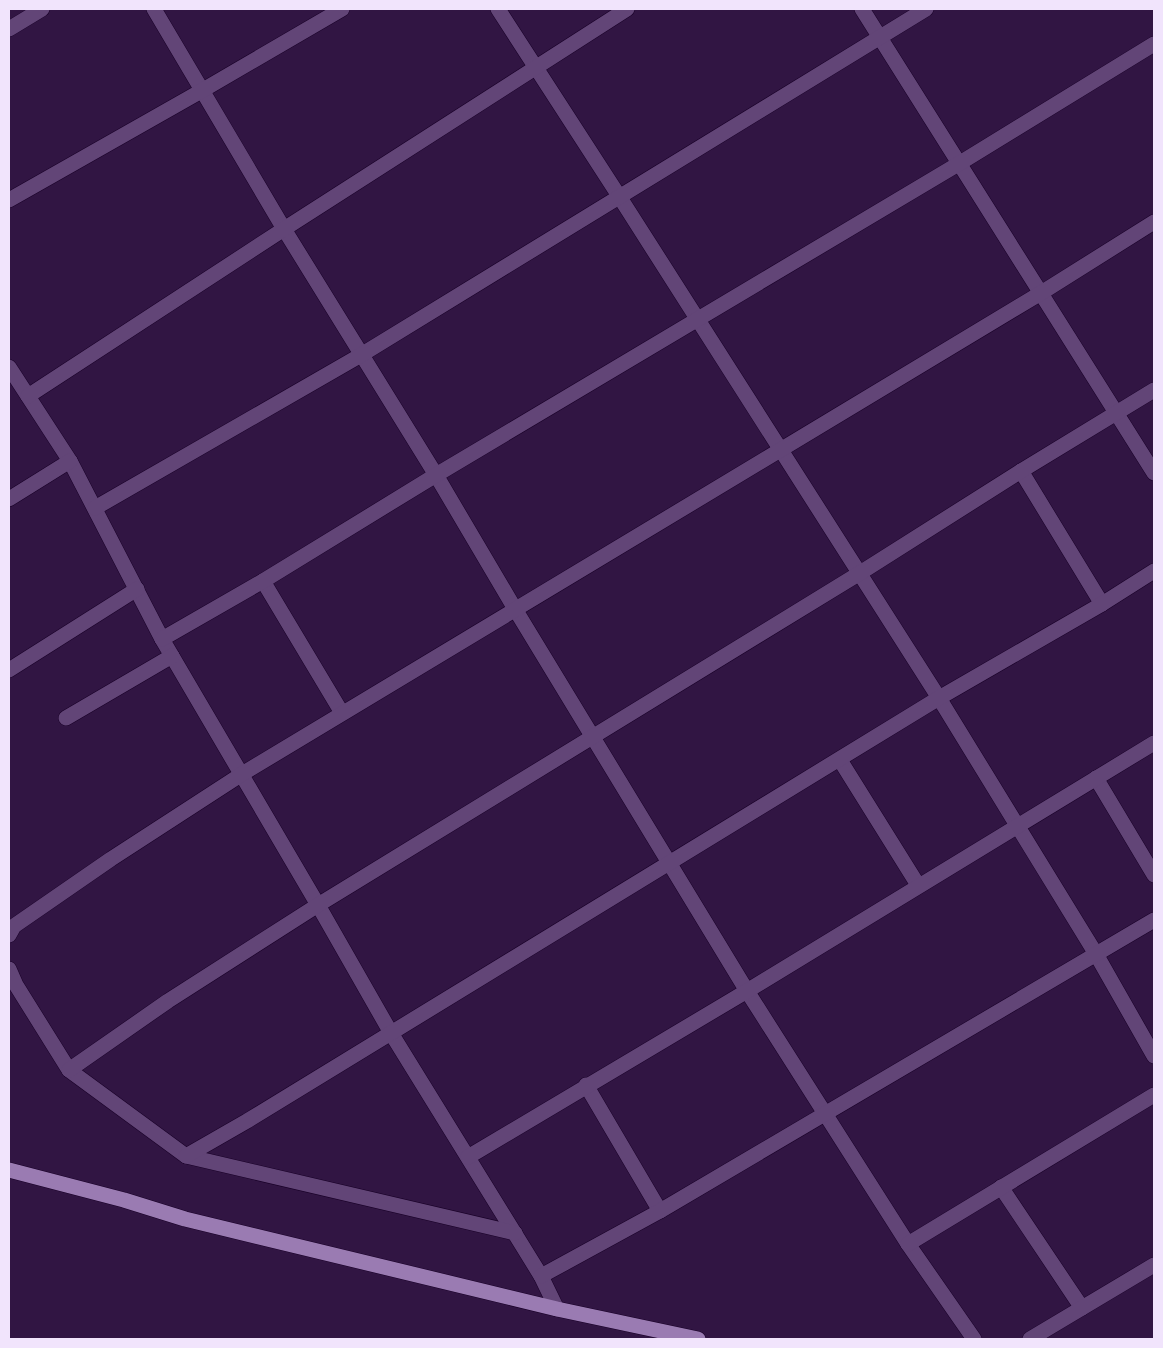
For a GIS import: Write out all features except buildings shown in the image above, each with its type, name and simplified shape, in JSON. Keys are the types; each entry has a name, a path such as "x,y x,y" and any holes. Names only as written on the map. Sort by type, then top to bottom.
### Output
{"main road":[{"path":"9,1170 124,1200 185,1219 557,1309 698,1339"}],"street":[{"path":"9,30 42,9"},
{"path":"154,9 284,229 436,475 515,609 747,991 908,1244 974,1339"},
{"path":"9,200 342,9"},
{"path":"498,9 620,196 697,320 939,698 1096,954 1154,1056"},
{"path":"28,396 627,9"},
{"path":"862,9 881,36 1154,473"},
{"path":"95,508 361,355 926,9"},
{"path":"162,640 960,163 1154,44"},
{"path":"9,935 14,926 103,864 242,774 1042,293 1154,222"},
{"path":"9,367 70,461 162,640 242,774 391,1033 541,1276 557,1309"},
{"path":"69,1070 168,1001 318,905 860,574 1021,470 1154,390"},
{"path":"9,499 70,461"},
{"path":"1021,470 1102,604"},
{"path":"186,1156 247,1121 939,698 1102,604 1154,571"},
{"path":"263,581 342,713"},
{"path":"9,670 137,589"},
{"path":"66,718 172,656"},
{"path":"468,1156 747,991 918,885 1154,743"},
{"path":"840,760 918,885"},
{"path":"1096,778 1154,875"},
{"path":"541,1276 660,1211 1154,920"},
{"path":"9,969 16,985 69,1070 186,1156 515,1233"},
{"path":"586,1086 660,1211"},
{"path":"908,1244 1154,1095"},
{"path":"1001,1187 1082,1308"},
{"path":"1030,1339 1154,1265"}]}
